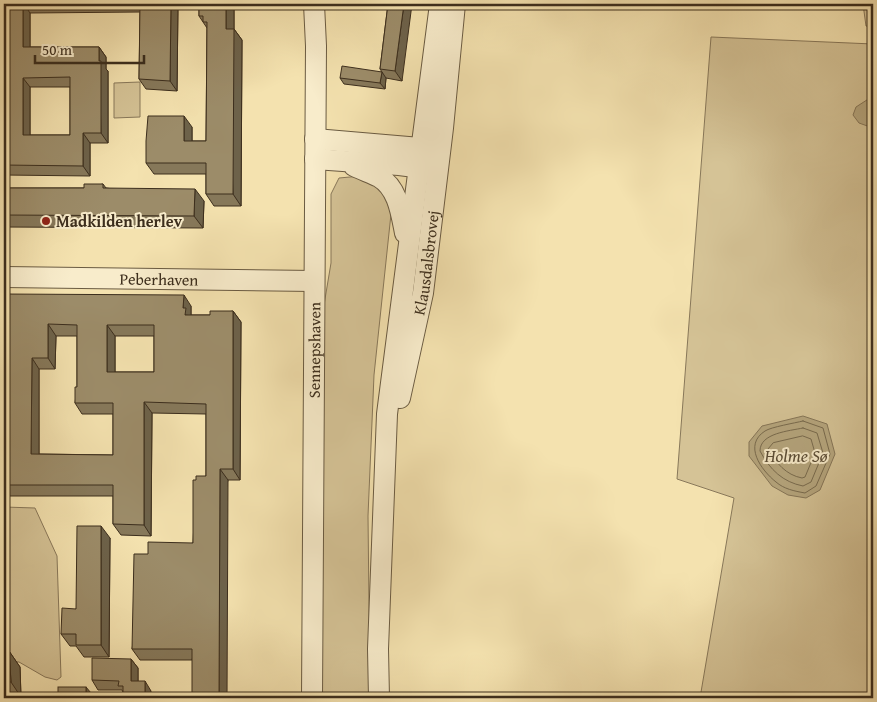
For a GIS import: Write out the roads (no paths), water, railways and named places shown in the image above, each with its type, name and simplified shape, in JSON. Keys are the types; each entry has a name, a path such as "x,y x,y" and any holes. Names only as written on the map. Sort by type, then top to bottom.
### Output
{"street":[{"name":"Sennepshaven","path":"312,698 314,4"},
{"name":"Klausdalsbrovej","path":"379,698 378,649 387,414 440,4"},
{"name":"Klausdalsbrovej","path":"383,521 400,400 423,293 455,4"},
{"path":"315,149 419,158 438,170"},
{"path":"315,149 380,178 393,191 398,202 408,246"},
{"path":"340,160 419,158"},
{"name":"Peberhaven","path":"4,277 314,281"}],"water":[{"path":"873,96 873,128 859,123 853,115 856,107"},
{"name":"Holme Sø","path":"803,416 827,424 835,454 820,490 806,498 788,495 772,486 749,456 749,442 762,426"}],"place":[{"name":"Madkilden herlev","path":"46,221"}]}
